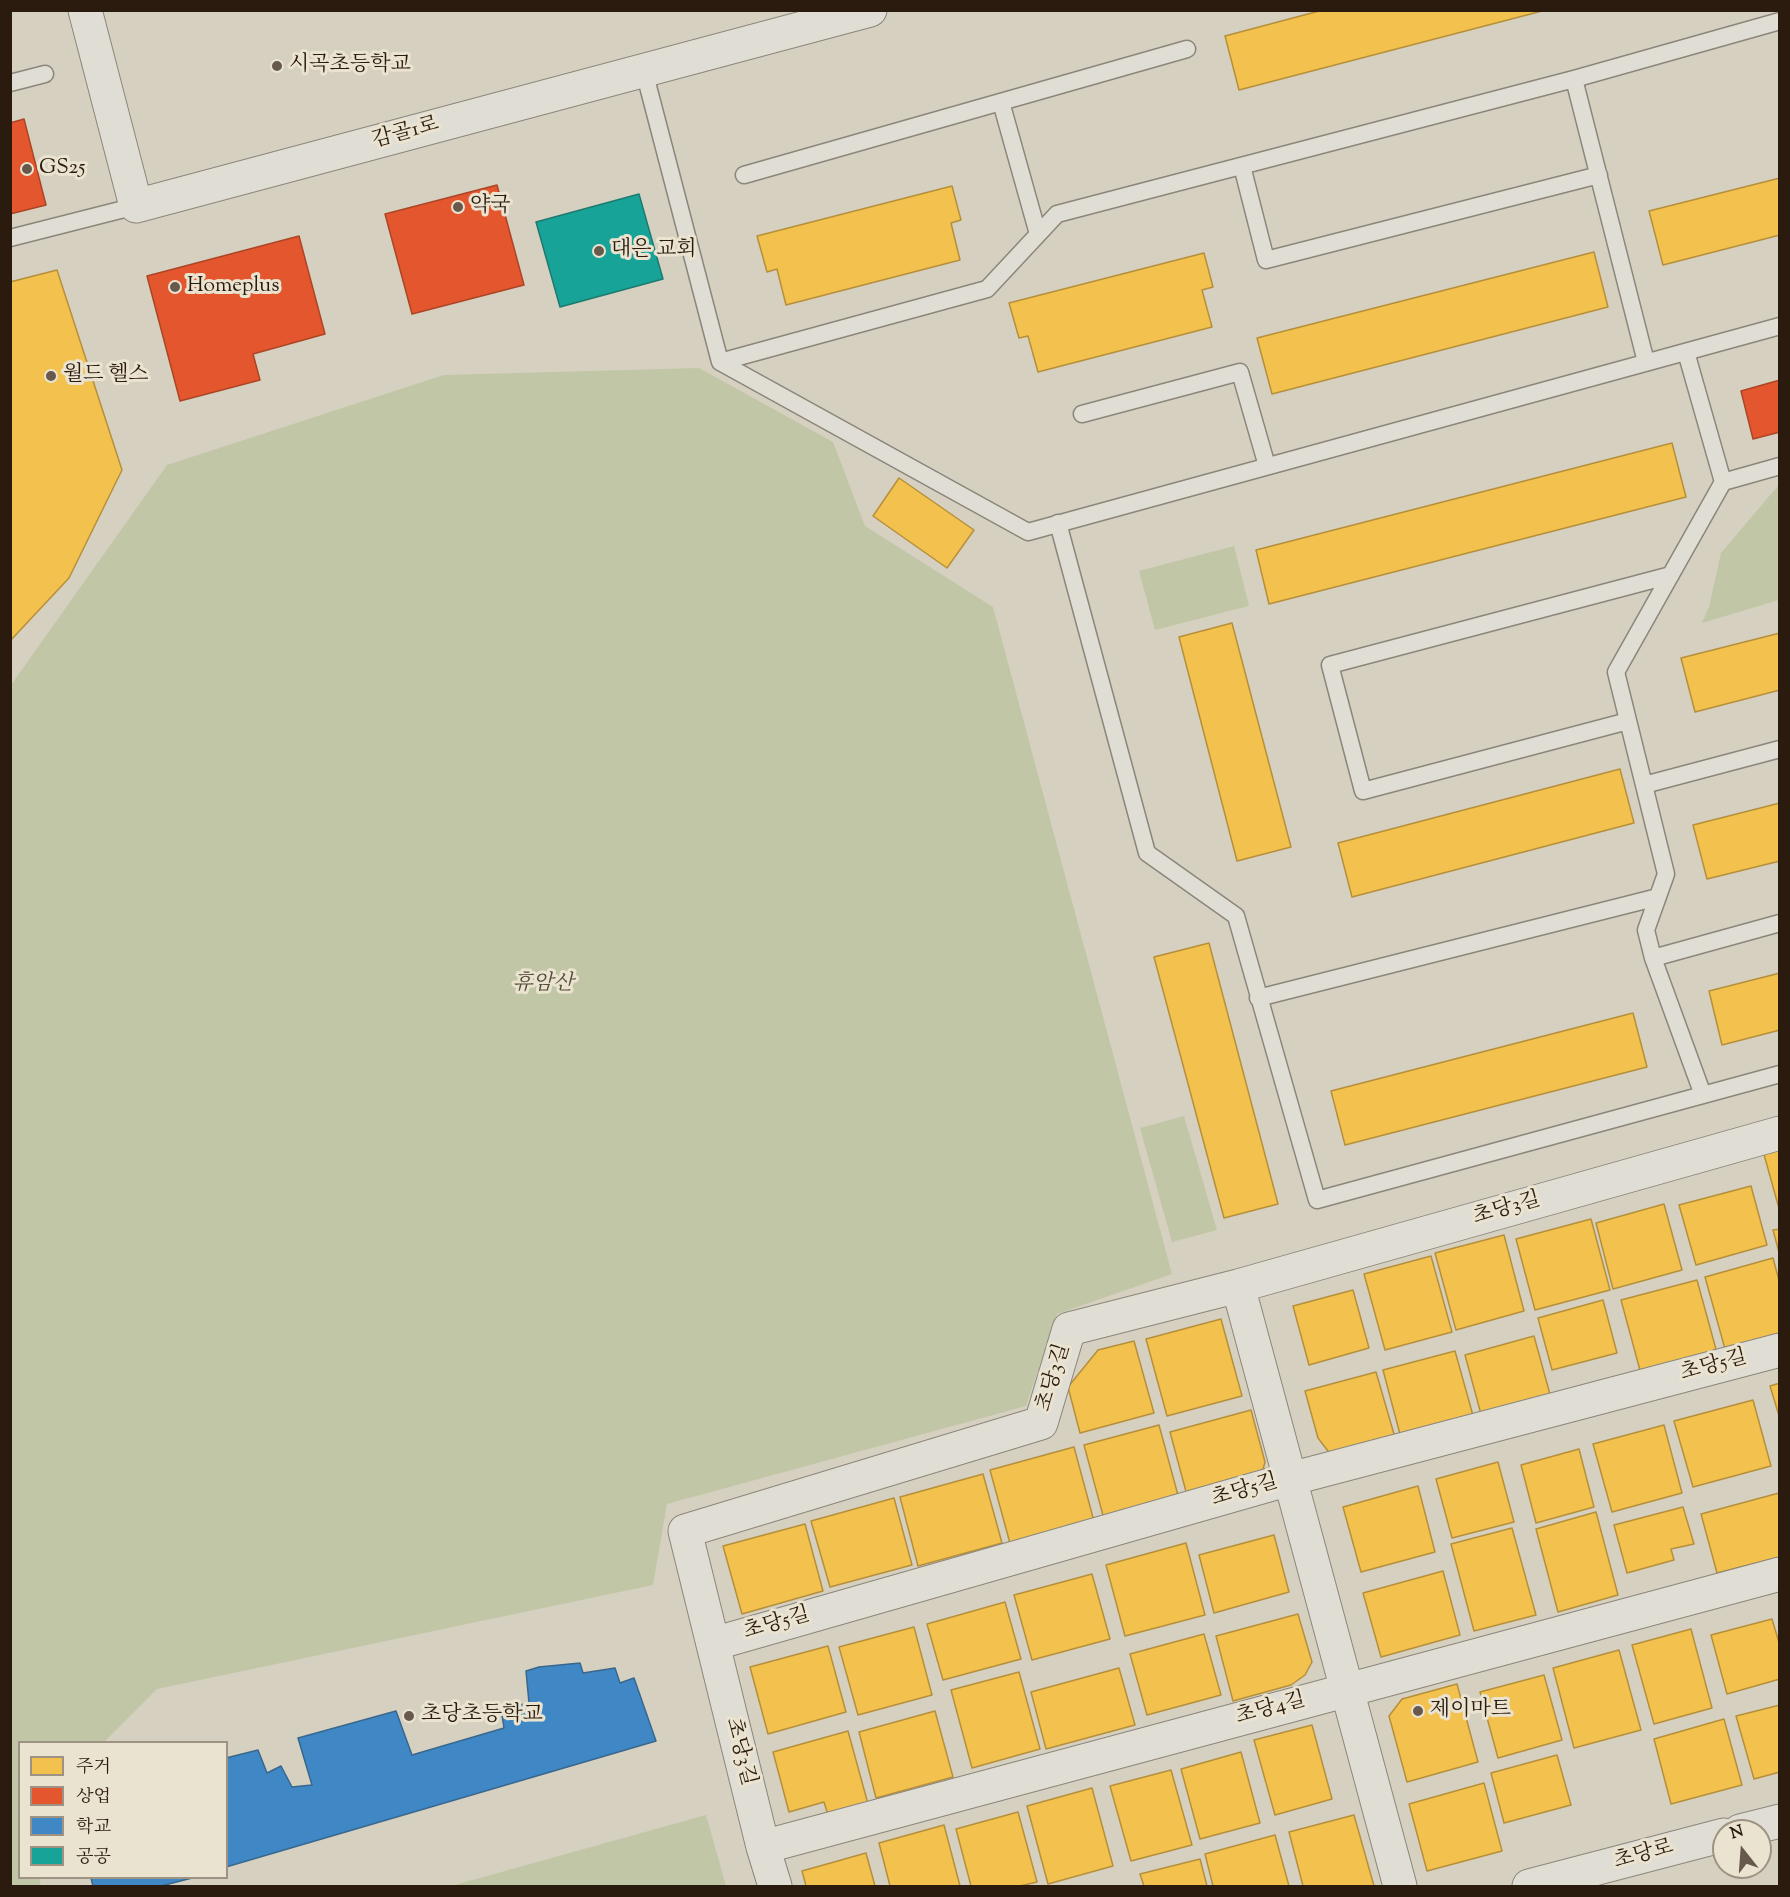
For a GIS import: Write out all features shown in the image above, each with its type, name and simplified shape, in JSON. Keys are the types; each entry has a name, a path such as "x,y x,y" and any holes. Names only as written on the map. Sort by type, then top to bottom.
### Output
{"street":[{"path":"85,10 136,206"},
{"name":"감골1로","path":"136,206 870,10"},
{"name":"초당3길","path":"775,1887 684,1531 1041,1423 1070,1329 1238,1286 1779,1133"},
{"path":"1238,1286 1400,1887"},
{"name":"초당5길","path":"712,1644 1290,1479 1779,1350"},
{"name":"초당4길","path":"763,1847 1779,1574"},
{"name":"초당로","path":"1529,1887 1712,1838"}],"lane":[{"path":"720,362 987,289 1057,214 1574,79 1779,21"},
{"path":"744,175 1187,49"},
{"path":"644,71 720,362 1028,532 1779,326"},
{"path":"10,83 45,74"},
{"path":"1574,79 1646,362"},
{"path":"1001,102 1038,234"},
{"path":"1242,166 1266,260 1599,175"},
{"path":"10,238 136,206"},
{"path":"1686,352 1723,482"},
{"path":"1082,414 1240,372 1267,466"},
{"path":"1703,1095 1653,958 1646,930 1666,874 1616,672 1723,482 1779,466"},
{"path":"1058,523 1147,853 1236,916 1317,1200 1779,1074"},
{"path":"1628,721 1364,791 1330,665 1671,575"},
{"path":"1644,785 1779,749"},
{"path":"1258,998 1658,897"},
{"path":"1653,958 1779,923"}],"green space":[{"name":"휴암산","path":"699,368 833,442 865,526 993,607 1172,1274 1057,1314 1026,1406 667,1504 653,1585 157,1689 105,1741 18,1741 18,1879 39,1879 41,1886 11,1886 11,685 167,465 444,375"},
{"path":"1779,487 1779,600 1702,623 1709,607 1721,553"},
{"path":"1234,546 1249,606 1155,630 1139,571"},
{"path":"1184,1116 1217,1230 1172,1242 1140,1128"},
{"path":"706,1815 726,1886 451,1886"}],"building: 주거":[{"path":"1323,10 1546,10 1239,90 1225,36"},
{"path":"1780,178 1780,235 1663,265 1649,211"},
{"path":"952,186 961,220 951,223 960,260 786,305 777,269 767,272 757,236"},
{"path":"1594,252 1608,307 1272,394 1257,338"},
{"path":"1204,253 1213,287 1202,290 1212,327 1038,372 1028,336 1019,338 1009,303"},
{"name":"월드 헬스","path":"57,270 122,470 69,578 10,641 10,282"},
{"path":"1672,443 1686,497 1269,604 1256,550"},
{"path":"899,478 974,530 947,568 873,516"},
{"path":"1232,623 1291,847 1237,861 1179,637"},
{"path":"1780,633 1780,690 1695,712 1681,658"},
{"path":"1620,769 1634,823 1352,897 1338,843"},
{"path":"1780,803 1780,861 1707,879 1693,825"},
{"path":"1209,943 1278,1204 1224,1218 1154,957"},
{"path":"1780,973 1780,1030 1722,1045 1709,991"},
{"path":"1633,1013 1647,1067 1345,1145 1331,1091"},
{"path":"1780,1146 1780,1212 1763,1151"},
{"path":"1751,1186 1767,1245 1696,1265 1679,1205"},
{"path":"1664,1204 1682,1270 1613,1289 1596,1223"},
{"path":"1591,1219 1610,1290 1535,1310 1516,1239"},
{"path":"1780,1229 1780,1256 1773,1230"},
{"path":"1504,1235 1524,1311 1456,1330 1435,1253"},
{"path":"1431,1256 1452,1332 1385,1350 1364,1274"},
{"path":"1773,1258 1780,1284 1780,1334 1725,1349 1705,1277"},
{"path":"1697,1280 1717,1353 1641,1374 1621,1300"},
{"path":"1353,1290 1369,1348 1309,1365 1293,1306"},
{"path":"1603,1300 1617,1353 1552,1370 1538,1318"},
{"path":"1221,1319 1242,1396 1167,1416 1146,1339"},
{"path":"1534,1336 1551,1398 1482,1418 1465,1355"},
{"path":"1134,1341 1154,1413 1080,1433 1068,1387 1098,1350"},
{"path":"1455,1351 1474,1419 1401,1438 1383,1370"},
{"path":"1376,1372 1396,1441 1331,1455 1318,1438 1305,1391"},
{"path":"1780,1383 1780,1419 1770,1386"},
{"path":"1753,1400 1771,1466 1693,1487 1674,1421"},
{"path":"1251,1410 1265,1462 1262,1473 1188,1499 1170,1432"},
{"path":"1159,1425 1179,1499 1104,1519 1084,1445"},
{"path":"1664,1425 1682,1493 1612,1512 1593,1444"},
{"path":"1074,1447 1095,1525 1011,1547 990,1470"},
{"path":"1579,1449 1594,1507 1536,1523 1521,1465"},
{"path":"1498,1462 1514,1522 1452,1538 1436,1479"},
{"path":"983,1474 1002,1543 918,1566 900,1497"},
{"path":"1418,1486 1435,1552 1361,1572 1343,1507"},
{"path":"1779,1493 1780,1557 1717,1573 1701,1514"},
{"path":"894,1498 912,1565 830,1587 811,1521"},
{"path":"1683,1507 1694,1544 1671,1549 1674,1560 1627,1573 1614,1525"},
{"path":"1596,1512 1618,1595 1558,1612 1536,1529"},
{"path":"805,1524 823,1591 742,1614 723,1546"},
{"path":"1512,1528 1536,1615 1474,1631 1451,1544"},
{"path":"1274,1535 1289,1592 1214,1613 1199,1555"},
{"path":"1186,1543 1205,1615 1125,1636 1106,1565"},
{"path":"1443,1571 1460,1635 1381,1657 1363,1593"},
{"path":"1092,1574 1110,1639 1032,1660 1014,1595"},
{"path":"1005,1602 1021,1659 943,1680 927,1624"},
{"path":"1298,1614 1312,1662 1305,1675 1291,1685 1233,1701 1216,1636"},
{"path":"1772,1619 1780,1646 1780,1679 1727,1694 1711,1635"},
{"path":"914,1627 932,1695 858,1715 839,1647"},
{"path":"1691,1629 1712,1708 1654,1724 1632,1645"},
{"path":"1204,1634 1221,1695 1147,1715 1130,1654"},
{"path":"828,1646 846,1712 768,1734 750,1667"},
{"path":"1619,1650 1641,1730 1574,1748 1553,1668"},
{"path":"1119,1668 1135,1725 1046,1749 1031,1692"},
{"path":"1019,1672 1040,1749 972,1768 951,1690"},
{"path":"1544,1675 1562,1740 1498,1758 1480,1692"},
{"path":"1457,1684 1478,1762 1407,1782 1389,1716 1402,1699"},
{"path":"1780,1705 1780,1772 1754,1779 1736,1716"},
{"path":"935,1711 953,1777 876,1798 859,1732"},
{"path":"1724,1719 1742,1785 1671,1804 1654,1739"},
{"path":"1312,1725 1332,1799 1275,1815 1254,1740"},
{"path":"848,1731 868,1804 828,1815 824,1802 789,1812 773,1752"},
{"path":"1241,1752 1260,1823 1200,1839 1181,1769"},
{"path":"1557,1755 1571,1805 1504,1823 1491,1773"},
{"path":"1171,1770 1192,1845 1131,1861 1110,1786"},
{"path":"1484,1783 1502,1851 1427,1871 1409,1804"},
{"path":"1092,1788 1113,1866 1048,1884 1027,1806"},
{"path":"1018,1812 1037,1882 1020,1886 971,1886 956,1829"},
{"path":"1354,1815 1374,1886 1303,1886 1289,1832"},
{"path":"944,1825 960,1886 890,1886 879,1843"},
{"path":"1275,1835 1289,1886 1213,1886 1205,1854"},
{"path":"866,1853 875,1886 806,1886 802,1871"},
{"path":"1200,1859 1207,1886 1144,1886 1140,1874"}],"building: 상업":[{"path":"24,119 46,205 10,214 10,123"},
{"path":"497,185 524,285 412,314 385,214"},
{"path":"299,236 325,334 253,354 260,380 180,401 147,276"},
{"path":"1780,380 1780,432 1753,439 1741,391"}],"building: 학교":[{"path":"580,1663 583,1673 615,1668 620,1683 634,1678 656,1741 228,1866 228,1758 258,1750 267,1773 281,1766 292,1787 312,1785 298,1738 396,1711 412,1755 504,1728 501,1709 529,1703 526,1671 539,1667"},
{"path":"91,1879 188,1879 161,1886 93,1886"}],"building: 공공":[{"name":"대은 교회","path":"639,194 663,279 560,307 536,222"}],"place":[{"name":"시곡초등학교","path":"277,66"},
{"name":"GS25","path":"27,169"},
{"name":"약국","path":"458,207"},
{"name":"대은 교회","path":"599,251"},
{"name":"Homeplus","path":"175,287"},
{"name":"월드 헬스","path":"51,376"},
{"name":"제이마트","path":"1418,1711"},
{"name":"초당초등학교","path":"409,1716"}]}
